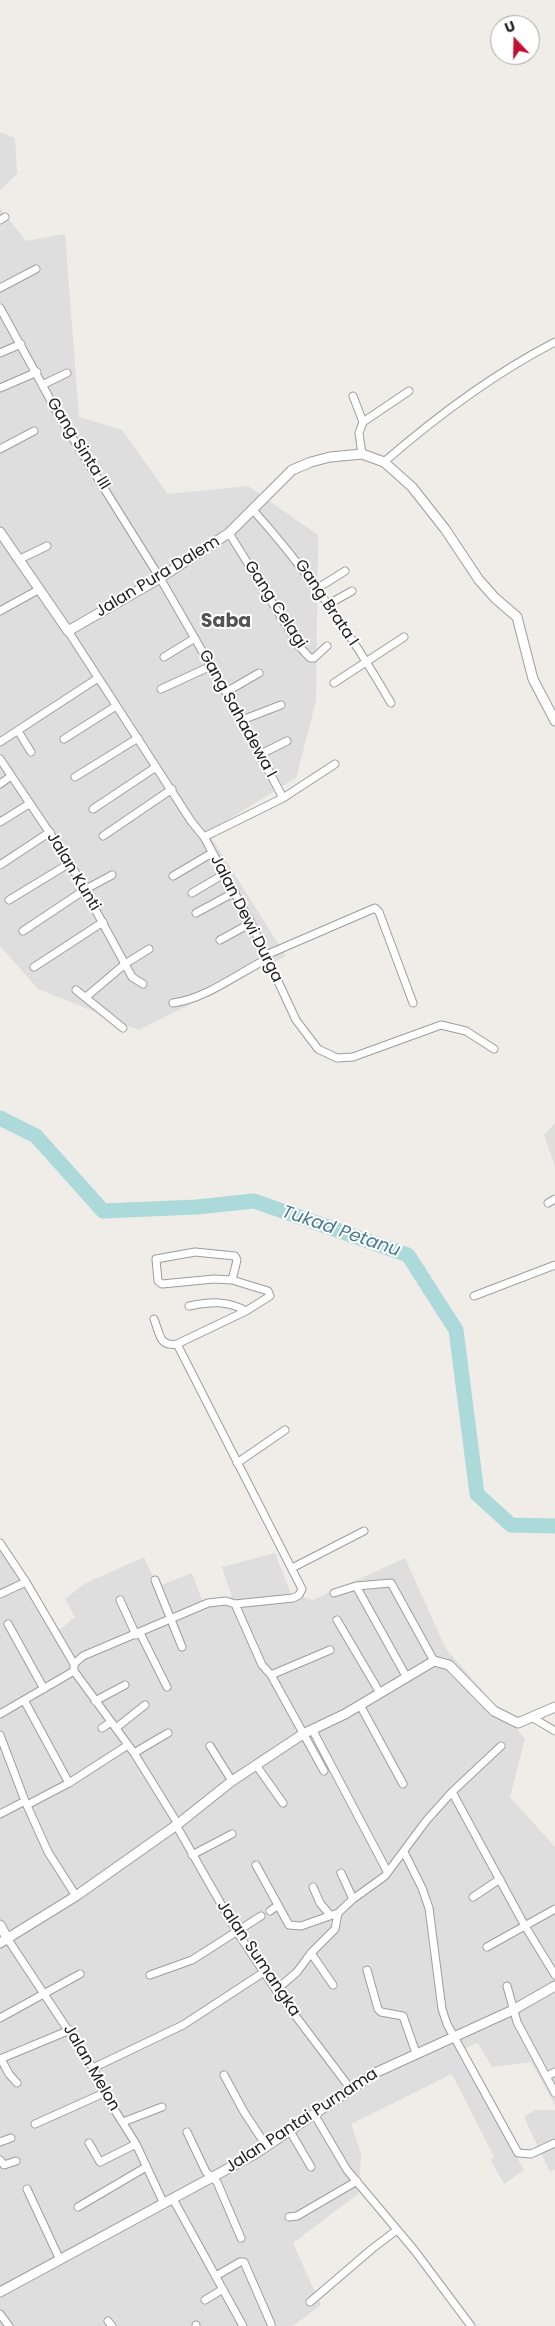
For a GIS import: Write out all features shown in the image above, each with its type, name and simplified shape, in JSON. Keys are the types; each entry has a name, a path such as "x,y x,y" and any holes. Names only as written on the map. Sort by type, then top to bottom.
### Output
{"street":[{"path":"0,288 36,270"},
{"name":"Gang Sinta III","path":"0,308 69,433 160,578"},
{"path":"384,462 447,410 504,370 555,342"},
{"path":"0,353 21,344"},
{"path":"0,388 37,372"},
{"path":"42,385 67,373"},
{"path":"362,454 359,433 363,422 409,391"},
{"path":"353,396 363,422"},
{"path":"0,450 34,431"},
{"name":"Jalan Pura Dalem","path":"68,630 160,578 229,533 292,470 321,460 362,454 384,462 412,487 445,530 479,580 516,617 532,679 555,721"},
{"name":"Gang Brata I","path":"253,510 292,554 318,588 327,605 366,661 391,703"},
{"path":"0,532 38,590 68,630"},
{"name":"Gang Celagi","path":"229,533 300,646 309,657 314,658 327,646"},
{"path":"18,560 47,546"},
{"path":"318,588 345,571"},
{"name":"Gang Sahadewa I","path":"160,578 242,720 283,798"},
{"path":"0,611 38,590"},
{"path":"327,605 352,591"},
{"name":"Jalan Dewi Durga","path":"68,630 191,821 204,837 251,922 303,1032 318,1049 329,1055 352,1057 441,1025 466,1031 494,1049"},
{"path":"164,658 195,638"},
{"path":"334,682 404,638"},
{"path":"161,689 211,666"},
{"path":"226,692 259,673"},
{"path":"0,742 98,678"},
{"path":"242,720 281,704"},
{"path":"64,739 116,706"},
{"path":"18,731 31,752"},
{"path":"75,778 138,738"},
{"path":"261,754 287,741"},
{"name":"Jalan Kunti","path":"0,759 86,889 132,977 143,984"},
{"path":"204,837 283,798 335,764"},
{"path":"93,809 156,767"},
{"path":"0,784 11,776"},
{"path":"103,836 172,789"},
{"path":"0,822 29,804"},
{"path":"0,865 50,832"},
{"path":"173,876 212,853"},
{"path":"9,900 70,863"},
{"path":"192,893 224,874"},
{"path":"24,931 86,889 112,875"},
{"path":"196,913 234,892"},
{"path":"173,1003 188,1000 208,991 266,957 375,908 379,912 413,1003"},
{"path":"34,967 103,922"},
{"path":"220,940 251,922"},
{"path":"86,997 125,964 150,949"},
{"path":"76,990 124,1028"},
{"path":"548,1203 555,1199"},
{"path":"154,1319 164,1343 168,1346 177,1344 246,1311 270,1296 269,1292 232,1280 214,1279 162,1284 158,1282 155,1261 159,1257 195,1252 235,1256 237,1260 232,1280"},
{"path":"474,1296 555,1265"},
{"path":"189,1306 207,1302 226,1303 246,1311"},
{"path":"0,1714 44,1689 74,1667 83,1656 138,1634 171,1617 208,1603 226,1601 235,1604 297,1596 302,1589 177,1344"},
{"path":"237,1463 285,1430"},
{"path":"292,1568 364,1531"},
{"name":"Jalan Sumangka","path":"0,1543 26,1582 95,1701 134,1753 177,1824 192,1856 237,1932 276,1990 350,2088"},
{"path":"155,1580 182,1647"},
{"path":"0,1594 26,1582"},
{"path":"334,1593 356,1586 388,1583 393,1585 434,1661"},
{"path":"356,1586 406,1676"},
{"path":"120,1600 167,1687"},
{"path":"235,1604 262,1665 272,1675 302,1734 324,1771"},
{"path":"337,1620 380,1693"},
{"path":"8,1624 44,1689"},
{"path":"272,1675 330,1650"},
{"path":"0,1925 4,1940 76,1896 177,1824 232,1781 302,1734 339,1718 406,1676 434,1661 449,1665 494,1711 518,1723 555,1707"},
{"path":"95,1701 125,1685"},
{"path":"24,1700 69,1783"},
{"path":"116,1728 145,1705"},
{"path":"360,1705 403,1784"},
{"path":"532,1718 555,1731"},
{"path":"102,1728 111,1722"},
{"path":"312,1729 387,1871"},
{"path":"134,1753 168,1733"},
{"path":"0,1735 26,1803 48,1852 76,1896"},
{"path":"0,1814 69,1783 128,1745"},
{"path":"210,1746 232,1781"},
{"path":"256,1865 266,1880 288,1926 295,1927 334,1914 378,1883 404,1852 426,1821 452,1792 501,1746"},
{"path":"256,1766 283,1804"},
{"path":"452,1792 525,1926 555,1975"},
{"path":"192,1856 232,1834"},
{"path":"404,1852 422,1888 429,1908 442,2009 453,2037 518,2153 531,2154 555,2143"},
{"path":"341,1873 353,1899"},
{"path":"473,1897 500,1879"},
{"path":"276,1990 297,1972 311,1952 335,1929 334,1914 320,1903 313,1887"},
{"path":"270,1910 277,1906"},
{"path":"487,1947 555,1909"},
{"path":"150,1975 192,1960 261,1916"},
{"name":"Jalan Melon","path":"4,1940 45,1993 70,2030 93,2068 104,2093 136,2144 164,2204"},
{"path":"311,1952 332,1985"},
{"path":"367,1970 378,2009 381,2012 404,2016 416,2053"},
{"path":"93,2068 183,2025 264,1972"},
{"path":"0,2018 80,1974"},
{"path":"507,1986 513,2010 555,2093"},
{"name":"Jalan Pantai Purnama","path":"0,2292 267,2147 350,2088 416,2053 513,2010 555,1986"},
{"path":"18,2083 9,2074 1,2059 70,2030"},
{"path":"547,2076 555,2072"},
{"path":"224,2074 244,2112 267,2147"},
{"path":"35,2124 104,2093"},
{"path":"123,2122 162,2107"},
{"path":"314,2114 338,2157 471,2326"},
{"path":"290,2131 311,2167"},
{"path":"187,2132 206,2172 216,2182 241,2238"},
{"path":"0,2142 11,2138"},
{"path":"88,2143 100,2162 136,2144"},
{"path":"0,2160 4,2165 16,2161"},
{"path":"78,2207 146,2167"},
{"path":"289,2217 297,2216 357,2181"},
{"path":"27,2189 60,2260"},
{"path":"173,2199 243,2326"},
{"path":"310,2302 397,2230"},
{"path":"216,2276 240,2262 244,2262 270,2324"},
{"path":"205,2300 223,2289"},
{"path":"0,2314 9,2326"}],"shaded area":[{"path":"0,132 15,138 17,174 0,190"},
{"path":"0,208 26,241 65,234 79,417 122,430 168,494 248,486 318,535 316,701 296,778 208,832 286,956 139,1030 38,989 0,946"},
{"path":"555,1123 555,1166 544,1135"},
{"path":"0,1539 37,1593 58,1631 75,1617 65,1599 84,1584 144,1557 153,1577 156,1577 162,1585 192,1573 202,1600 232,1597 222,1567 275,1553 291,1594 313,1600 405,1558 446,1649 525,1739 510,1797 555,1847 555,2105 531,2062 492,2067 478,2043 457,2052 524,2170 504,2184 491,2161 494,2157 452,2074 351,2124 361,2153 359,2193 293,2243 321,2305 293,2326 0,2326"},
{"path":"535,2110 555,2110 555,2169 550,2172 524,2117"}],"waterway":[{"name":"Tukad Petanu","path":"0,1118 36,1136 103,1211 197,1207 254,1201 408,1255 456,1330 477,1494 511,1525 555,1526"}],"district":[{"name":"Saba","path":"226,622"}]}
